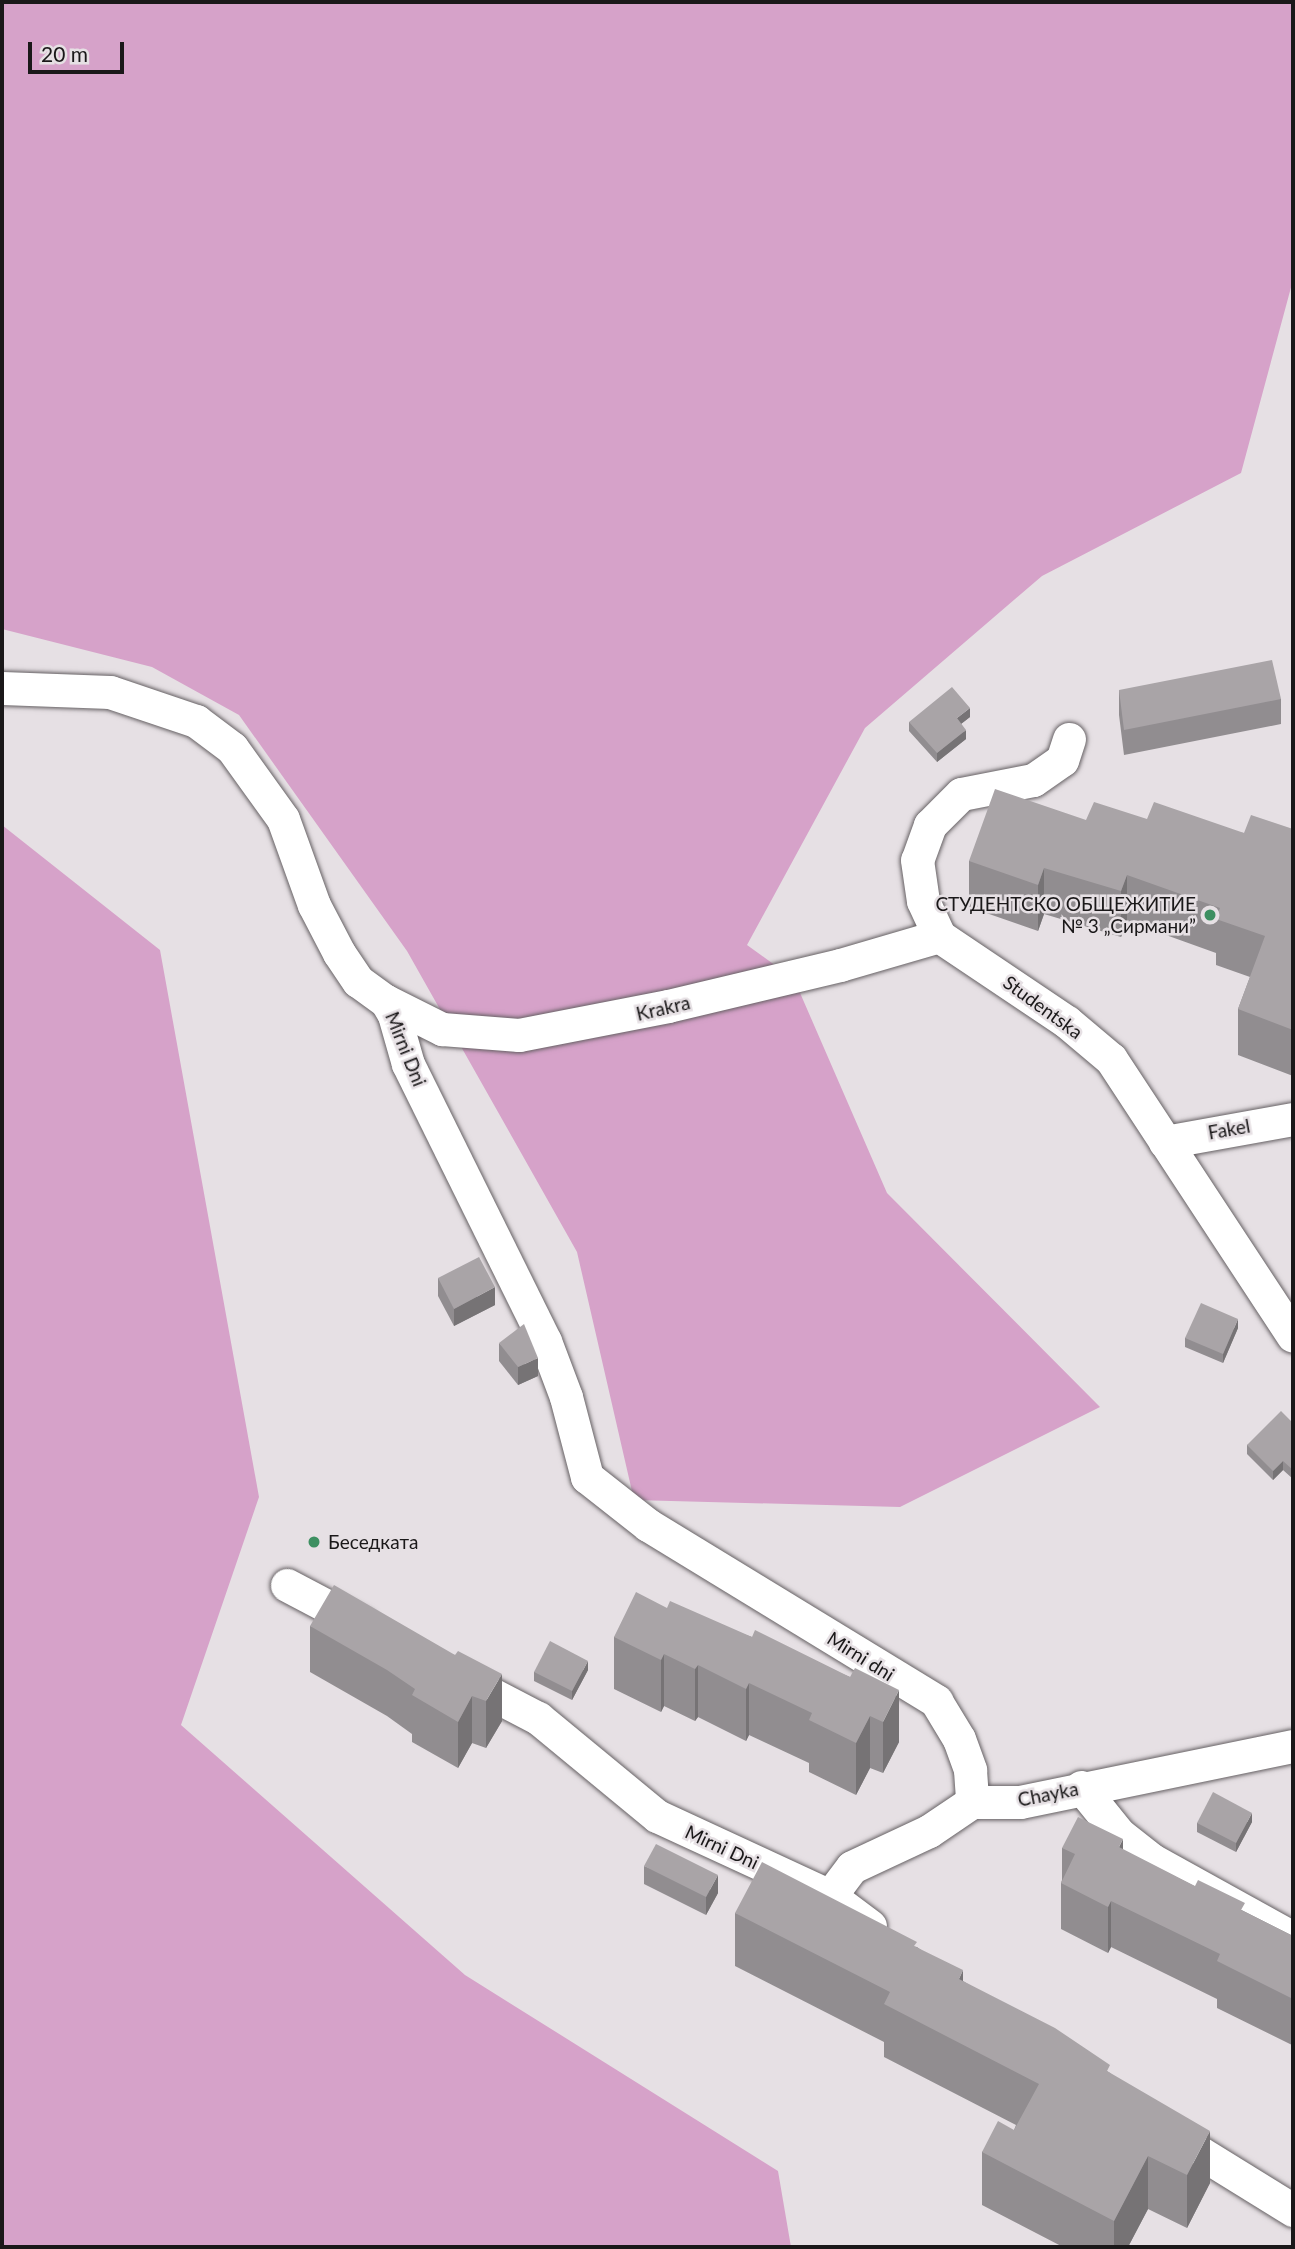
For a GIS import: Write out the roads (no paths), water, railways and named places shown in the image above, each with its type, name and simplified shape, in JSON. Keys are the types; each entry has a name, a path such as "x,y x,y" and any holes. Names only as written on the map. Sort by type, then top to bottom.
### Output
{"street":[{"name":"Mirni Dni","path":"2,688 110,692 196,721 232,748 282,820 314,905 339,953 358,981 386,1001 408,1065 545,1341 566,1397 587,1477 648,1525 936,1701 959,1739 970,1770 972,1801"},
{"path":"939,936 923,901 917,860 930,825 961,794 1033,780 1062,760 1069,739"},
{"name":"Krakra","path":"386,1001 442,1029 519,1035 657,1009 840,965 939,936"},
{"name":"Studentska","path":"939,936 1067,1022 1111,1059 1293,1336"},
{"name":"Fakel","path":"1165,1142 1293,1119"},
{"path":"287,1585 395,1642"},
{"name":"Mirni Dni","path":"431,1661 538,1718 657,1816 830,1896 895,1944"},
{"name":"Chayka","path":"972,1801 1020,1801 1293,1746"},
{"path":"1081,1787 1119,1834 1152,1860 1185,1882 1293,1938"},
{"path":"830,1896 852,1867 929,1831 972,1801"},
{"path":"1142,2116 1293,2210"}],"place":[{"name":"СТУДЕНТСКО ОБЩЕЖИТИЕ № 3 „Сирмани”","path":"1210,915"},
{"name":"Беседката","path":"314,1542"}]}
